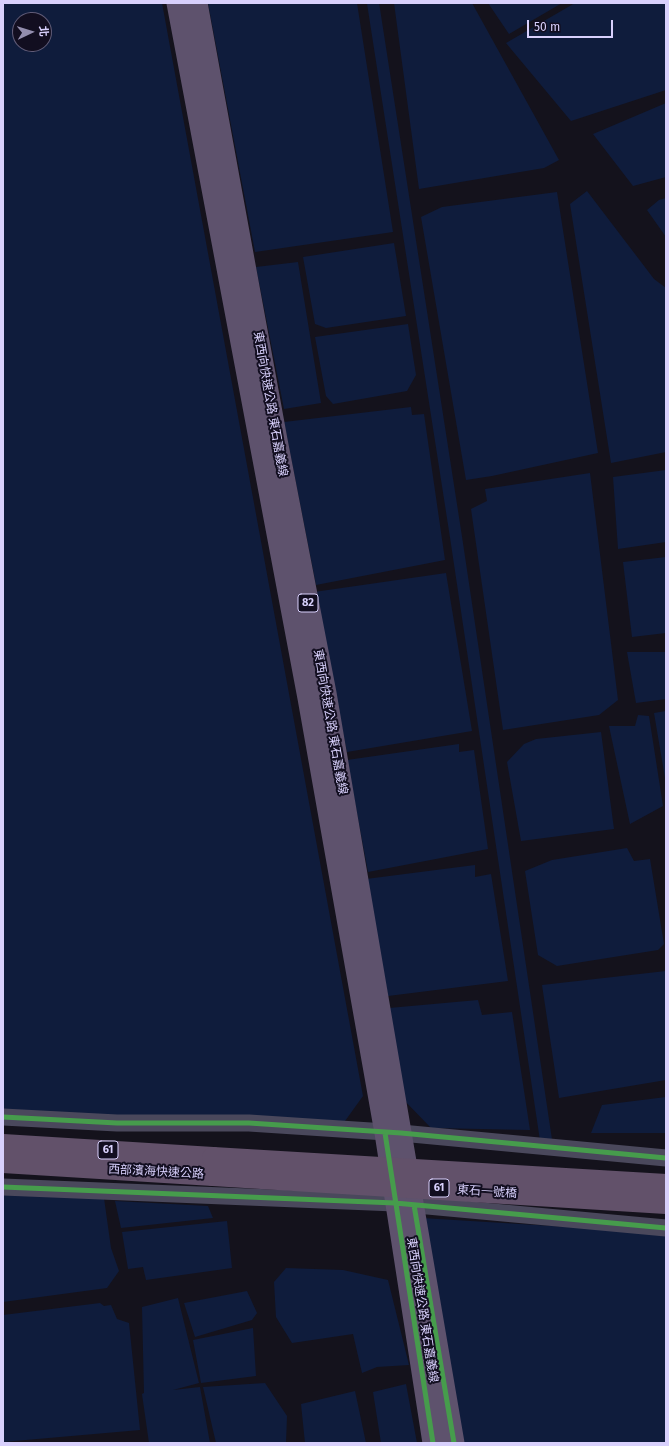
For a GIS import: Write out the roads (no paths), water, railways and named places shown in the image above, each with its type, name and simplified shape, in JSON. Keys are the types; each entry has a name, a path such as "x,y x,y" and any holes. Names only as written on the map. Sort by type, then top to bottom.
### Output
{"highway":[{"name":"西部濱海快速公路","path":"3,1145 213,1166"},
{"name":"西部濱海快速公路","path":"3,1162 213,1166"},
{"name":"東石一號橋","path":"213,1166 666,1185"},
{"name":"東石一號橋","path":"213,1166 666,1203"}],"main road":[{"name":"東西向快速公路 東石嘉義線","path":"177,3 307,690 393,1133"},
{"name":"東西向快速公路 東石嘉義線","path":"197,3 277,440 326,693 404,1204 433,1443"},
{"name":"東西向快速公路 東石嘉義線","path":"404,1204 454,1443"}],"street":[{"path":"3,1117 117,1123 248,1123 393,1133 666,1158"},
{"path":"3,1187 404,1204 666,1228"}],"water":[{"path":"3,3 162,3 363,1096 340,1128 3,1112"},
{"path":"208,3 357,3 393,232 255,252"},
{"path":"394,3 472,3 559,160 544,168 419,189"},
{"path":"488,3 562,3 509,34"},
{"path":"575,3 666,3 666,90 571,121 506,43"},
{"path":"666,103 666,177 633,186 593,134"},
{"path":"587,191 654,279 666,288 666,452 611,463 570,204"},
{"path":"557,192 598,453 492,476 466,480 421,217 442,207"},
{"path":"666,198 666,237 647,210 659,200"},
{"path":"394,243 406,316 326,328 315,324 303,257"},
{"path":"298,262 321,403 284,409 256,267"},
{"path":"408,324 416,375 407,391 333,404 326,396 315,337"},
{"path":"411,407 412,415 424,414 445,560 316,585 284,422"},
{"path":"666,470 666,542 618,549 613,477"},
{"path":"590,473 618,700 599,715 503,730 471,509 487,501 485,489"},
{"path":"666,557 666,633 632,637 623,562"},
{"path":"446,573 472,731 347,752 314,592"},
{"path":"627,652 666,652 666,699 636,703"},
{"path":"666,711 666,784 654,713"},
{"path":"638,715 649,716 663,806 630,824 609,726 635,726"},
{"path":"601,732 614,829 521,841 507,762 524,744 536,739"},
{"path":"459,744 459,752 474,750 488,849 368,872 347,760"},
{"path":"627,848 634,861 650,859 664,944 658,950 557,966 538,955 525,871 552,860"},
{"path":"475,865 475,877 491,874 508,981 388,996 366,879"},
{"path":"666,971 666,1080 559,1098 542,985"},
{"path":"478,1000 482,1015 512,1012 530,1130 431,1128 401,1097 389,1008"},
{"path":"666,1097 666,1133 591,1133 602,1105"},
{"path":"3,1193 104,1198 111,1248 119,1271 107,1288 3,1302"},
{"path":"115,1201 208,1206 213,1218 121,1228"},
{"path":"422,1218 666,1233 666,1443 457,1443"},
{"path":"227,1221 232,1268 146,1280 143,1267 128,1269 122,1232"},
{"path":"286,1268 343,1270 388,1280 409,1365 377,1367 362,1373 353,1334 292,1343 276,1317 274,1282"},
{"path":"247,1291 257,1313 252,1320 195,1337 184,1303"},
{"path":"178,1298 199,1383 173,1390 200,1387 210,1443 149,1443 142,1394 144,1393 142,1307"},
{"path":"100,1303 104,1306 111,1305 117,1319 129,1323 140,1430 3,1442 3,1315"},
{"path":"253,1328 256,1376 201,1383 193,1340"},
{"path":"265,1383 287,1416 286,1443 216,1443 203,1387"},
{"path":"406,1384 417,1443 381,1443 373,1392"},
{"path":"355,1391 366,1443 305,1443 301,1404"}],"waterway":[{"path":"373,3 456,537 546,1140"}]}
